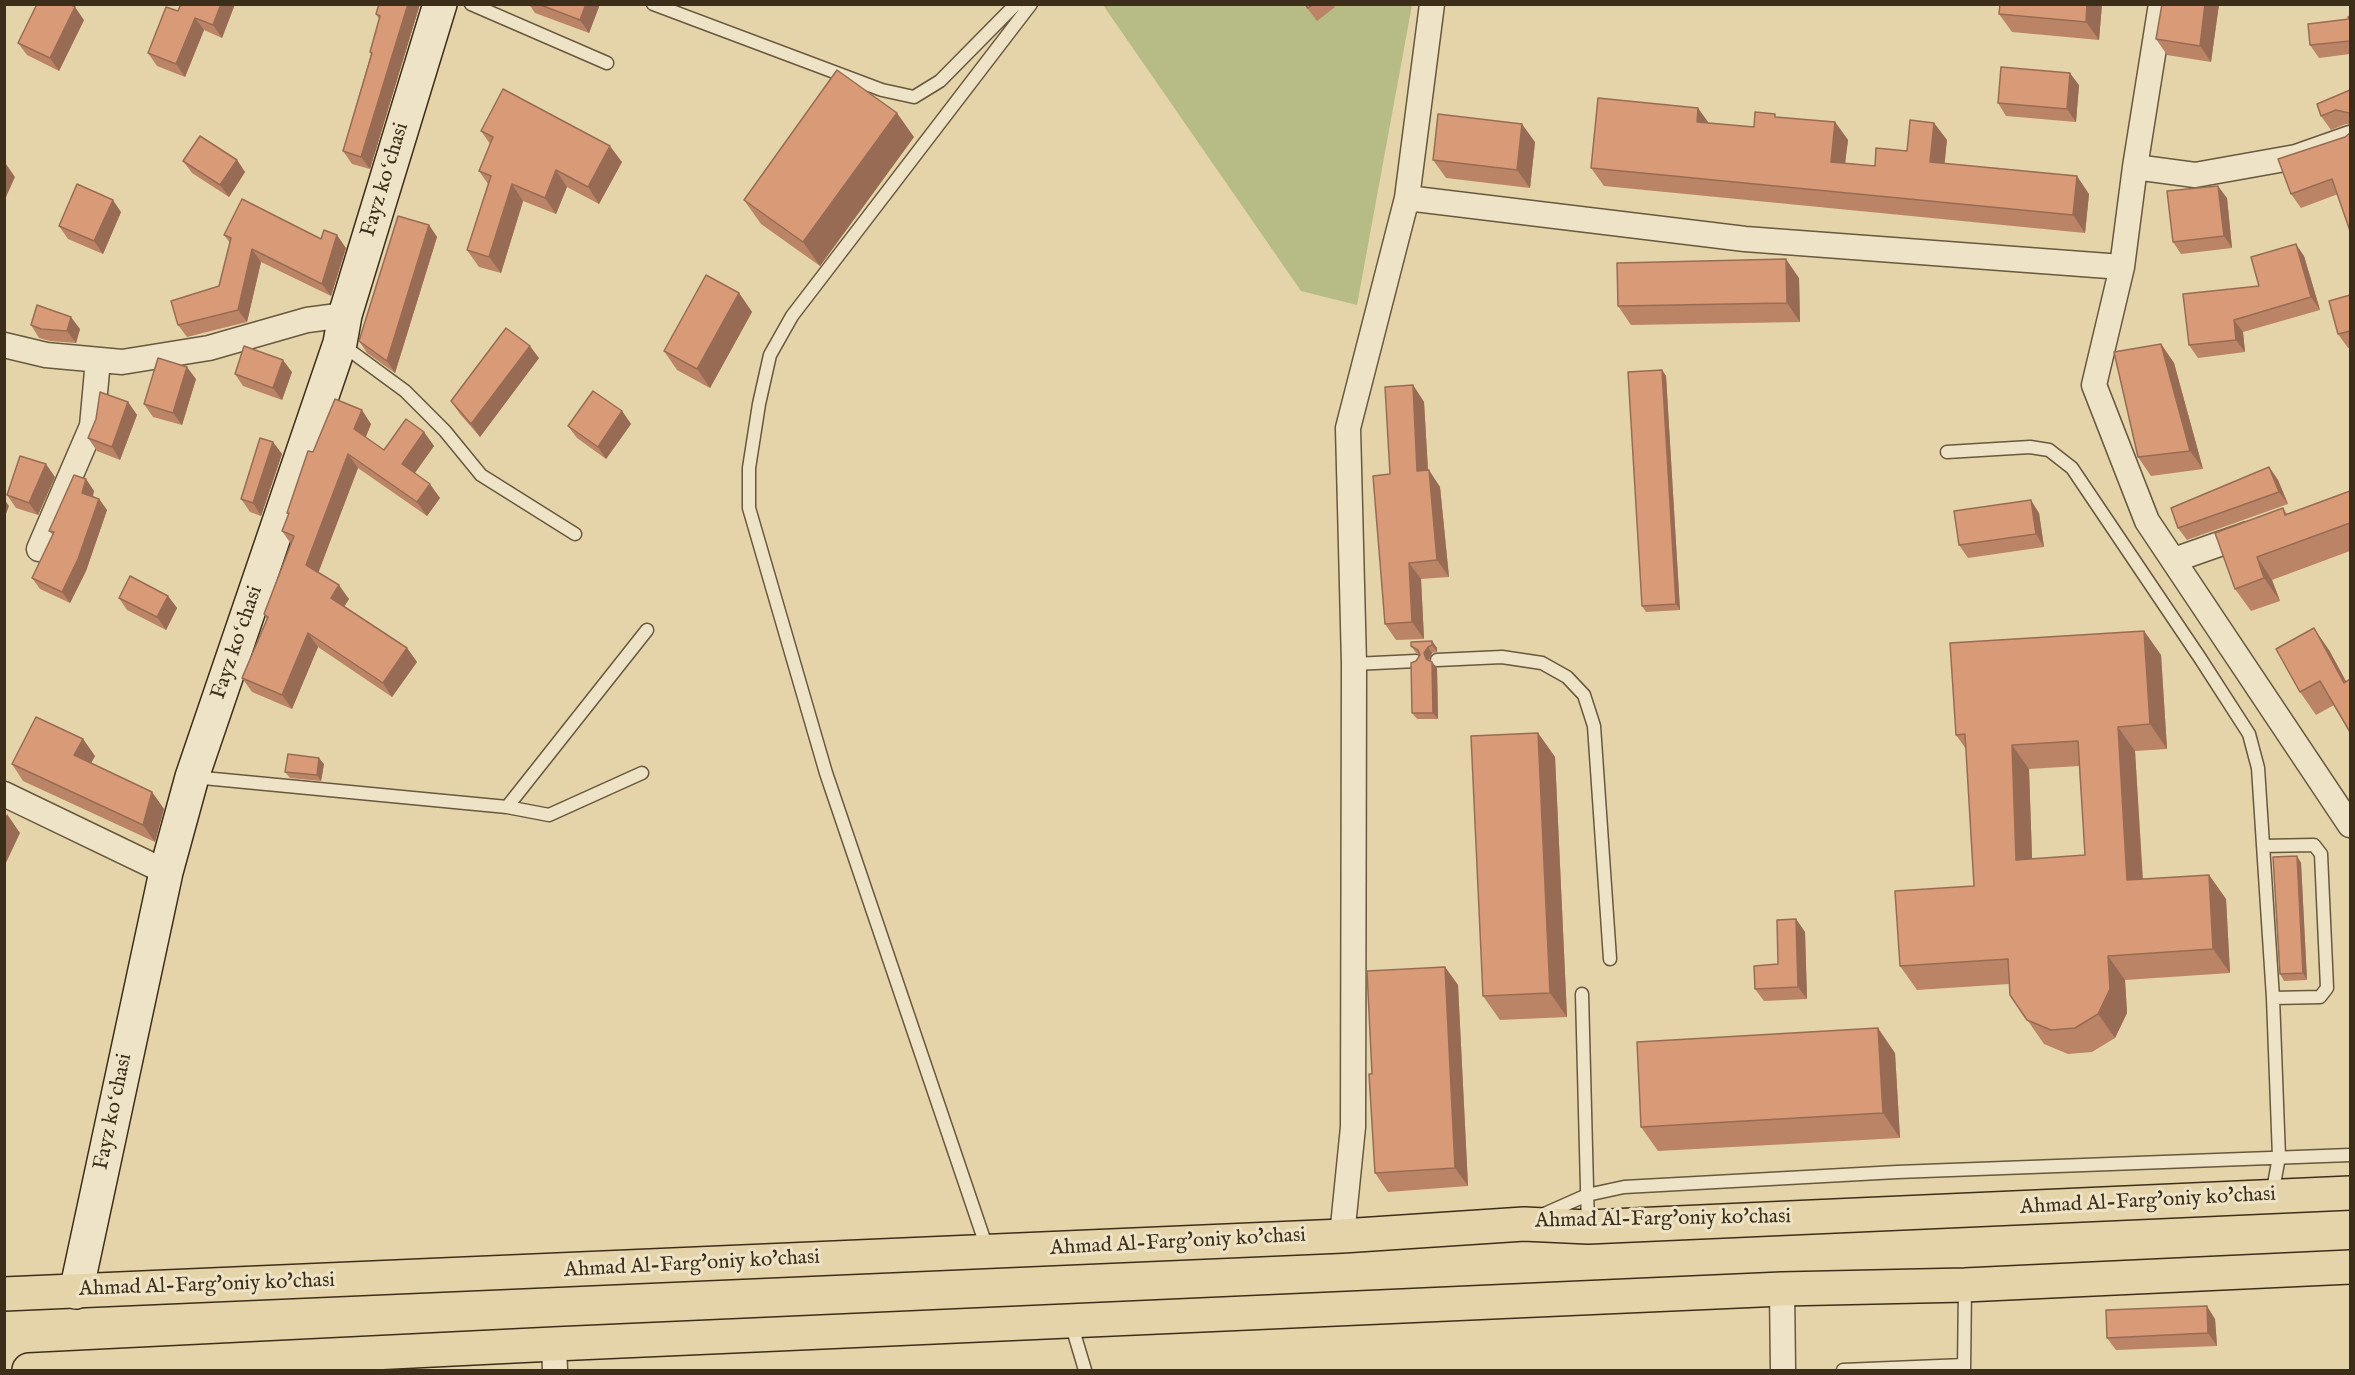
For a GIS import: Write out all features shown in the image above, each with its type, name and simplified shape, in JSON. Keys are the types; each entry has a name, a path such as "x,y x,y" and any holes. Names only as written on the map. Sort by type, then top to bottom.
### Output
{"highway":[{"name":"Ahmad Al-Farg'oniy ko'chasi","path":"4,1294 1342,1236 1524,1224 1588,1211 2350,1193"},
{"path":"29,1371 554,1357 1071,1322 1782,1289 1965,1285 2350,1267"}],"street":[{"name":"Fayz koʻchasi","path":"76,1292 166,872 192,777 342,329 440,4"},
{"path":"1342,1236 1353,1127 1354,664 1348,428 1407,198 1432,4"},
{"path":"2161,4 2135,167 2122,267 2094,384 2147,521 2350,825"},
{"path":"2135,167 2195,175 2296,157 2350,138"},
{"path":"1407,198 1745,239 2122,267"},
{"path":"4,345 46,355 122,362 209,348 307,320 342,329"},
{"path":"39,549 92,426 98,360"},
{"path":"2174,560 2273,525"},
{"path":"4,794 166,872"},
{"path":"1782,1289 1783,1371"}],"lane":[{"path":"471,4 607,63"},
{"path":"653,4 882,90 914,97 940,81 1016,4"},
{"path":"988,1252 826,773 749,508 749,468 759,404 770,356 792,316 1031,4"},
{"path":"342,329 445,431 481,475 575,534"},
{"path":"1947,452 2030,447 2049,450 2072,468 2200,657 2249,734 2258,768 2273,998 2279,1157 2272,1196"},
{"path":"507,807 647,630"},
{"path":"1437,660 1502,657 1542,663 1568,677 1584,695 1594,726 1610,959"},
{"path":"1354,664 1416,661"},
{"path":"192,777 507,807 549,814 642,773"},
{"path":"2263,846 2314,845 2321,854 2327,988 2320,997 2273,998"},
{"path":"1582,994 1588,1211"},
{"path":"1588,1211 1624,1187 1873,1173 2350,1155"},
{"path":"1843,1371 1964,1368 1965,1285"},
{"path":"1071,1322 1085,1371"}],"green space":[{"path":"1103,5 1412,5 1357,305 1301,291"}],"building":[{"path":"37,4 70,4 75,7 50,58 18,43"},
{"path":"181,4 221,4 213,25 195,18 176,64 148,53 166,7 178,11"},
{"path":"379,4 408,4 361,157 343,151 372,53 370,52 380,16 376,14"},
{"path":"538,4 586,4 580,20"},
{"path":"2000,4 2087,4 2086,22 1999,14"},
{"path":"2162,4 2205,4 2200,46 2156,39"},
{"path":"2350,16 2350,41 2310,45 2308,24 2349,19"},
{"path":"2001,67 2070,73 2067,109 1998,103"},
{"path":"837,70 897,113 803,242 744,200"},
{"path":"503,89 610,146 588,187 556,170 545,198 512,184 489,257 467,250 491,176 479,171 493,137 481,131"},
{"path":"2350,90 2350,115 2336,110 2321,116 2317,104"},
{"path":"1598,98 1698,108 1697,122 1754,127 1755,112 1775,114 1775,117 1835,122 1831,162 1875,166 1876,148 1907,151 1910,120 1934,123 1930,162 2077,176 2073,215 1591,168"},
{"path":"1438,114 1522,124 1517,170 1433,160"},
{"path":"2350,133 2350,231 2332,179 2291,194 2278,159 2345,137"},
{"path":"200,136 237,160 220,185 183,161"},
{"path":"77,184 113,200 94,241 59,226"},
{"path":"2218,186 2224,236 2173,242 2167,191"},
{"path":"242,199 321,239 324,230 337,235 322,284 252,249 238,310 178,325 171,301 219,286 231,238 224,235"},
{"path":"398,216 429,225 387,361 359,341"},
{"path":"2296,244 2311,297 2234,320 2236,340 2189,345 2183,294 2259,286 2251,257"},
{"path":"1786,259 1787,303 1618,306 1617,263"},
{"path":"706,275 739,293 697,369 664,351"},
{"path":"2350,295 2350,331 2338,334 2329,301"},
{"path":"37,305 71,317 67,331 41,329 31,325"},
{"path":"506,328 530,346 471,424 451,401"},
{"path":"2161,344 2190,451 2138,457 2114,352"},
{"path":"244,346 283,360 273,388 235,374"},
{"path":"158,358 187,367 173,413 144,404"},
{"path":"1662,370 1676,604 1642,606 1628,372"},
{"path":"1413,385 1417,471 1429,470 1437,560 1409,563 1412,622 1385,624 1373,476 1390,474 1385,387"},
{"path":"593,391 622,411 598,447 568,426"},
{"path":"100,392 128,402 112,447 88,438 96,419"},
{"path":"335,399 362,410 354,429 384,450 406,419 424,432 402,464 430,484 417,502 348,454 306,565 339,585 331,598 407,648 383,683 308,633 282,695 242,678 268,617 264,614 294,536 282,531 289,513 287,513 308,451 313,452"},
{"path":"260,438 273,442 253,503 241,499"},
{"path":"20,456 46,464 29,503 7,495"},
{"path":"2269,467 2279,492 2178,528 2171,508"},
{"path":"74,475 86,479 82,493 99,499 78,559 62,592 32,578 54,532 49,531"},
{"path":"2350,491 2350,523 2257,557 2264,578 2235,589 2215,533 2283,508 2285,515"},
{"path":"2031,500 2036,534 1959,545 1954,511"},
{"path":"130,576 168,596 157,617 119,598"},
{"path":"2314,628 2344,683 2350,679 2350,732 2320,681 2300,692 2276,649"},
{"path":"2144,631 2150,724 2118,727 2127,880 2209,875 2213,949 2108,956 2110,989 2098,1014 2075,1028 2051,1030 2027,1020 2010,995 2008,959 1900,966 1895,891 1974,886 1965,734 1956,735 1950,643","holes":["2078,741 2085,855 2016,860 2012,745"]},
{"path":"1432,641 1432,645 1424,653 1426,659 1432,662 1433,713 1412,713 1411,663 1416,661 1420,655 1418,650 1411,646 1411,642"},
{"path":"36,717 83,739 74,755 152,792 143,825 12,764"},
{"path":"1538,733 1550,993 1483,996 1471,736"},
{"path":"288,754 319,758 317,775 285,772"},
{"path":"2297,856 2303,973 2280,974 2273,857"},
{"path":"1796,919 1798,987 1755,989 1754,966 1778,964 1777,920"},
{"path":"1445,967 1455,1168 1375,1173 1369,1074 1372,1074 1367,971"},
{"path":"1878,1028 1883,1113 1641,1127 1637,1042"},
{"path":"2207,1306 2208,1333 2107,1338 2106,1310"}]}
